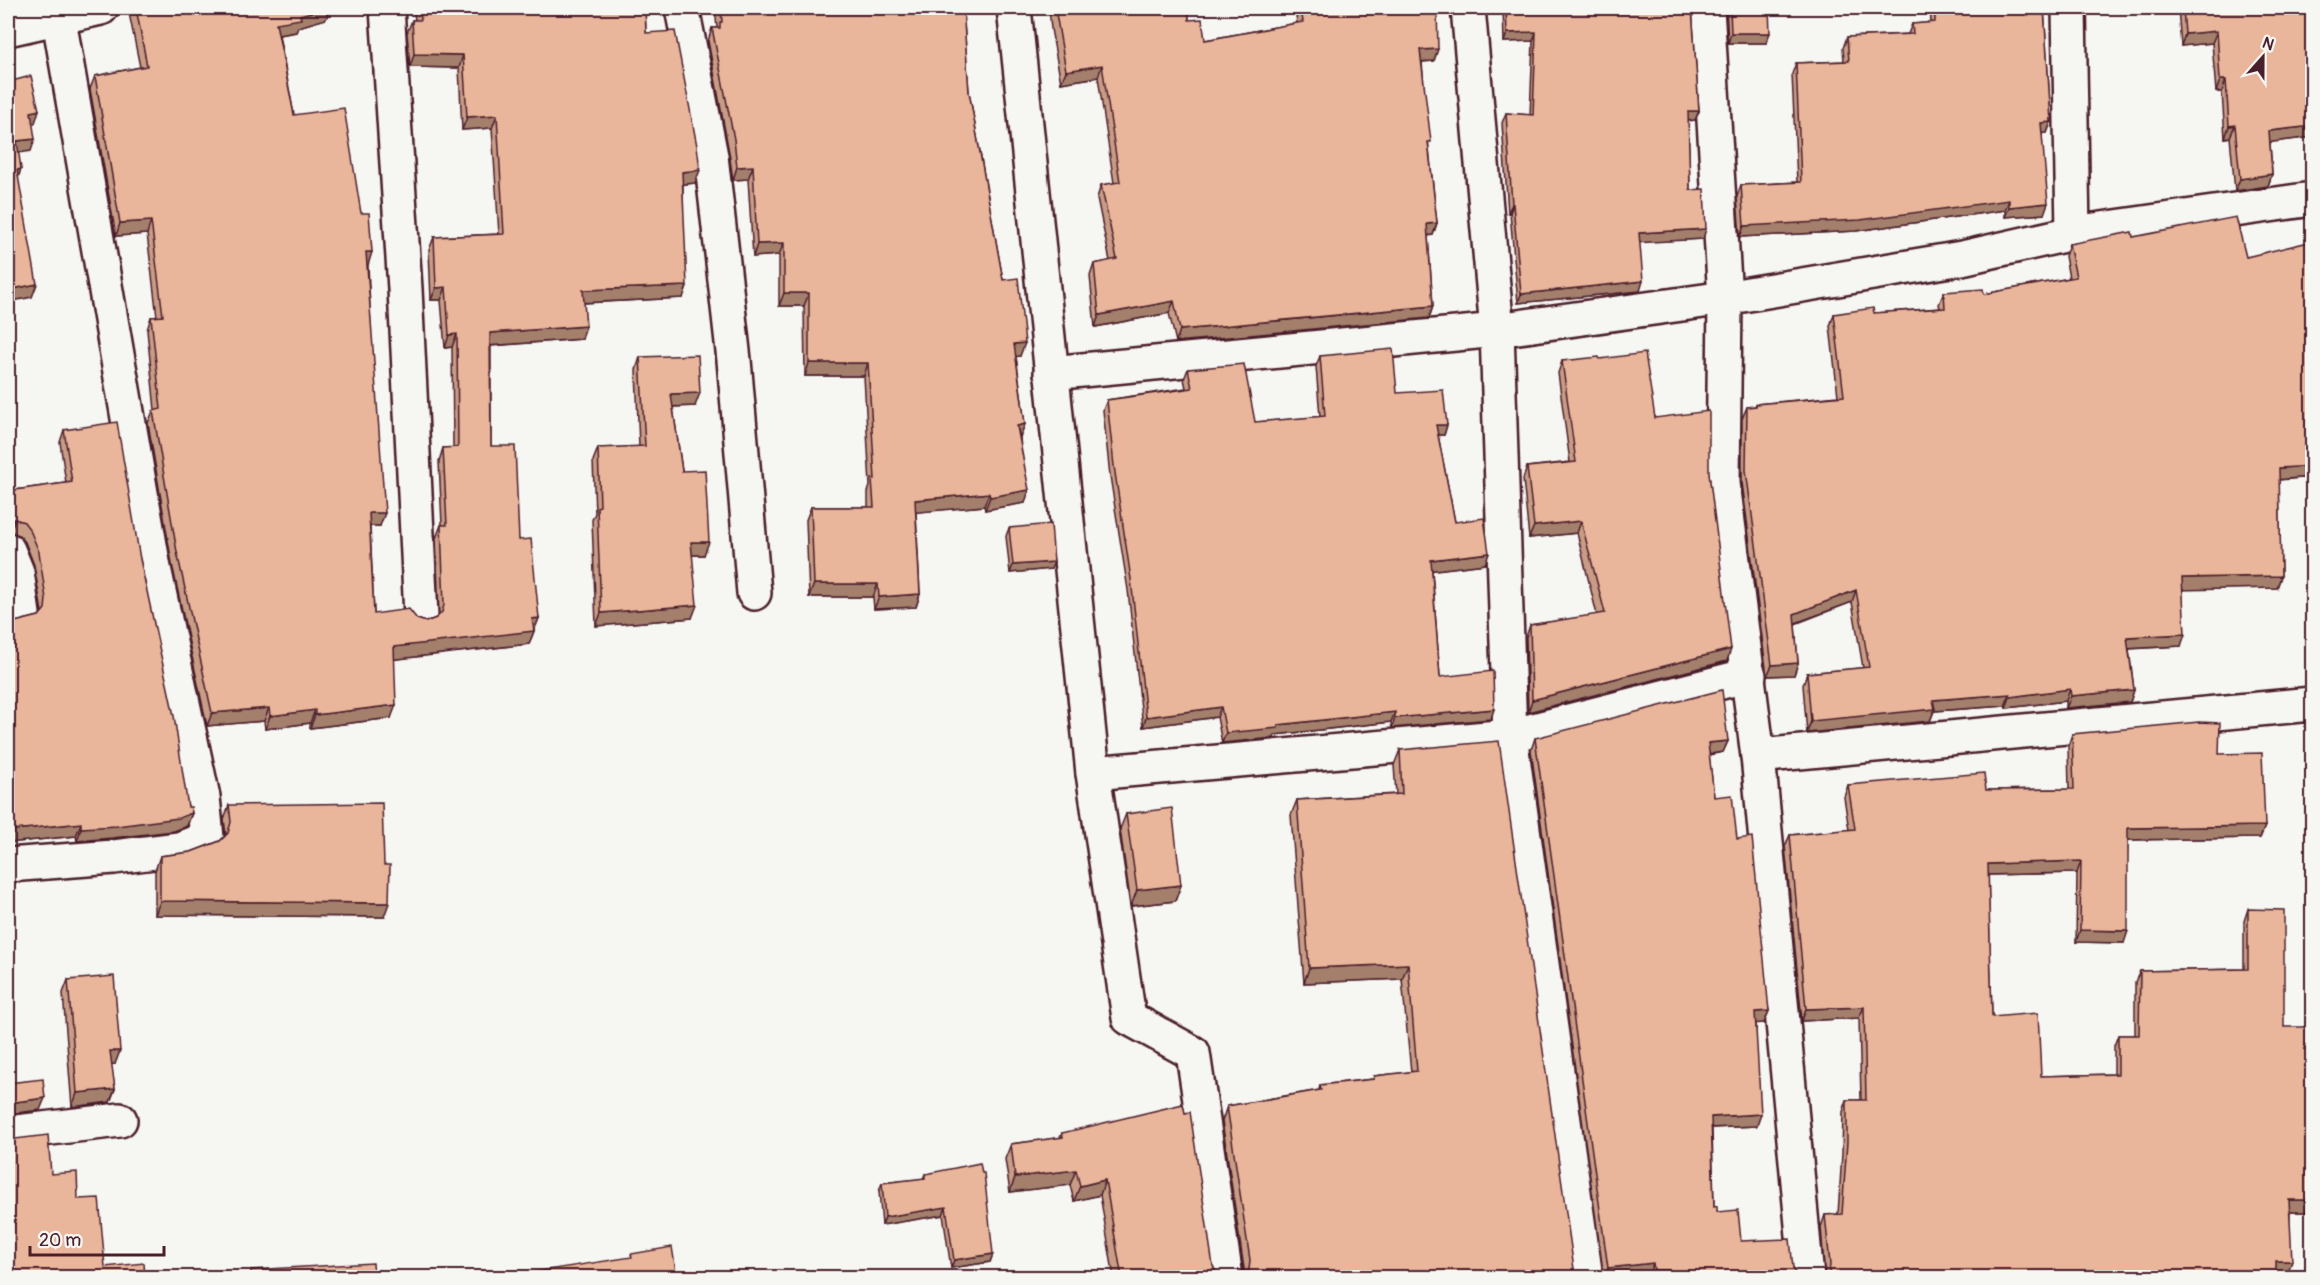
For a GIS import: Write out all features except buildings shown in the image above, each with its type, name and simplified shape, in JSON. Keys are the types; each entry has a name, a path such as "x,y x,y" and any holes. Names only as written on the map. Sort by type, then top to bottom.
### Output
{"street":[{"path":"8,29 57,13 101,8"},
{"path":"387,8 405,289 421,616"},
{"path":"682,8 711,156 734,360 754,593"},
{"path":"1014,8 1093,773 1129,1018 1193,1053 1226,1278"},
{"path":"1468,8 1497,330 1510,736 1586,1278"},
{"path":"1707,8 1725,298 1723,483 1758,756 1808,1278"},
{"path":"2069,8 2073,233"},
{"path":"8,865 114,857 179,849 207,838 201,786 154,568 57,13"},
{"path":"1051,373 1497,330 1725,298 1962,258 2073,233 2313,199"},
{"path":"8,549 17,572 23,614 8,616"},
{"path":"1093,773 1510,736 1749,675"},
{"path":"1758,756 2313,704"},
{"path":"8,1133 120,1120"}]}
